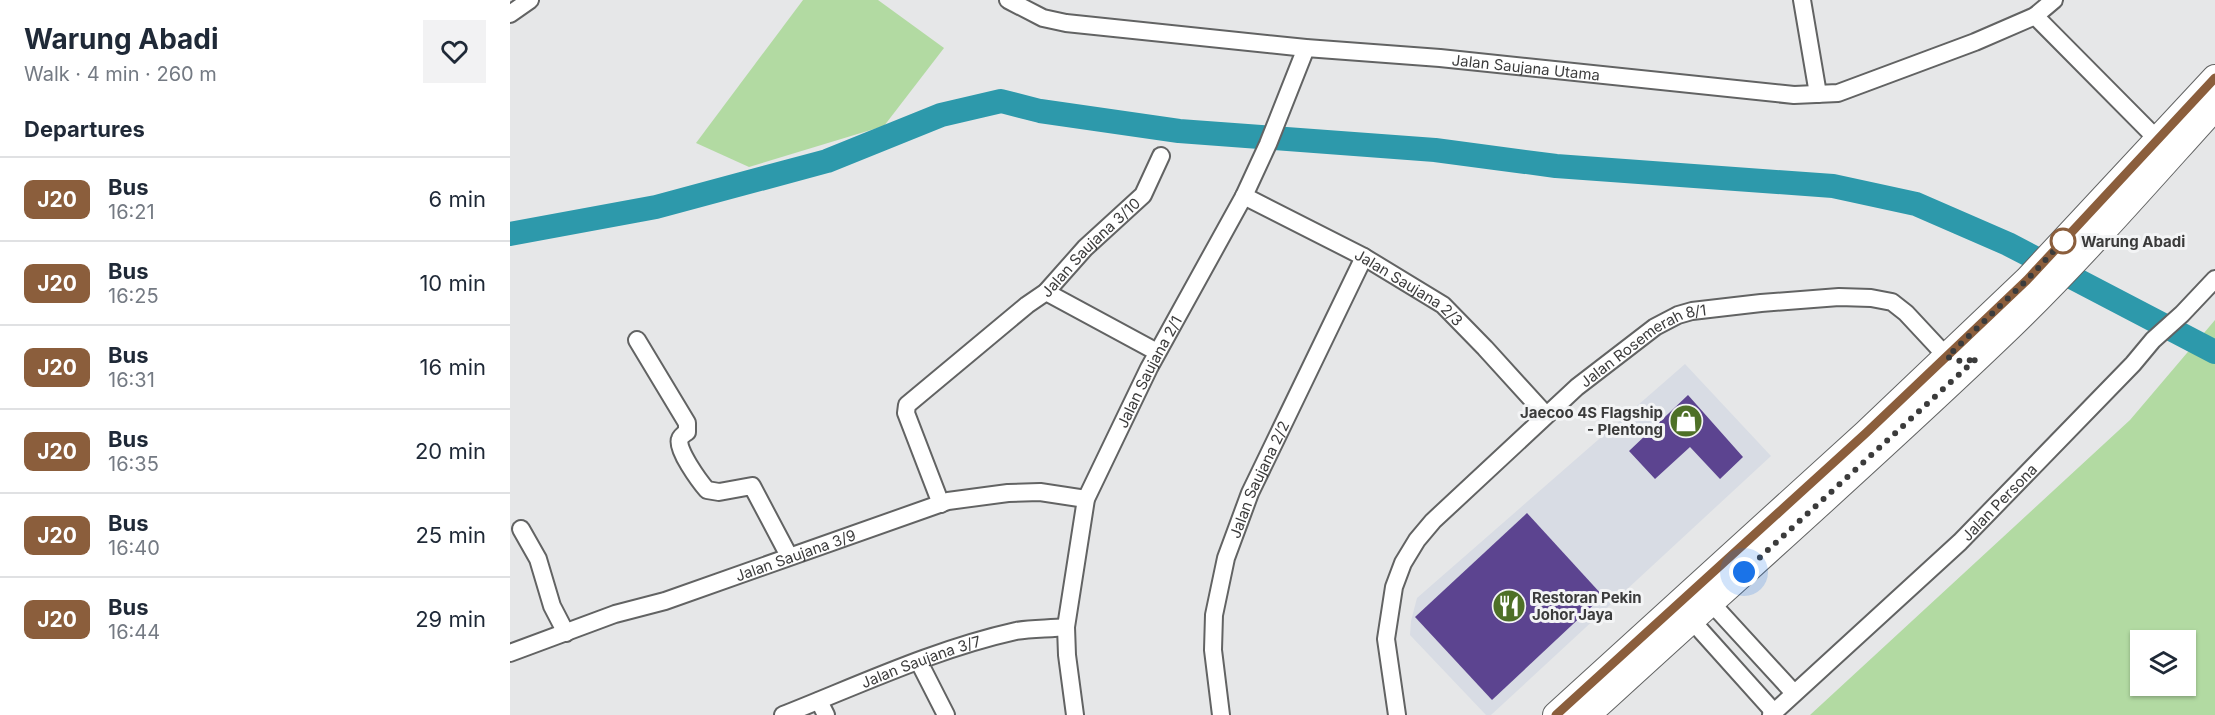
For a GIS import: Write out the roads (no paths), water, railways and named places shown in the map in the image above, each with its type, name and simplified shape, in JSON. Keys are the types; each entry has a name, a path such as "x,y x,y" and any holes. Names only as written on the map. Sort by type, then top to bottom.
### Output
{"main road":[{"path":"2079,240 2157,139 2215,78"},
{"path":"1556,715 1684,612 1977,358 2036,286 2079,240 2215,107"},
{"path":"1704,595 1947,357 2036,286"},
{"path":"1947,357 1964,362 1977,358"},
{"path":"1587,715 1684,612"}],"street":[{"path":"510,14 530,0"},
{"name":"Jalan Saujana Utama","path":"1008,0 1043,18 1066,23 1306,48 1440,58 1794,95 1838,93 1975,42 2035,16 2054,0"},
{"path":"1802,0 1818,94"},
{"path":"2035,16 2157,139"},
{"name":"Jalan Saujana 2/1","path":"1075,715 1066,627 1086,500 1157,352 1244,196 1280,117 1306,48"},
{"name":"Jalan Saujana 3/10","path":"1157,352 1047,292 1085,248 1143,195 1161,156"},
{"name":"Jalan Saujana 2/3","path":"1244,196 1364,257 1413,285 1448,309 1546,415"},
{"name":"Jalan Saujana 2/2","path":"1221,715 1213,650 1214,615 1226,558 1250,494 1364,257"},
{"name":"Jalan Persona","path":"1772,713 1960,542 2133,364 2153,340 2182,314 2215,279"},
{"path":"941,504 906,413 907,405 1028,305 1047,292"},
{"name":"Jalan Rosemerah 8/1","path":"1397,715 1386,639 1394,587 1403,563 1417,540 1433,522 1577,387 1655,327 1692,311 1839,297 1871,298 1892,303 1906,313 1947,357"},
{"path":"637,340 687,423 687,432 680,439 679,446 699,481 707,490 718,492 752,486 789,556"},
{"name":"Jalan Saujana 3/9","path":"510,653 615,614 665,601 941,504 1008,493 1040,492 1086,500"},
{"path":"521,529 538,558 552,606 566,633"},
{"path":"1704,595 1794,693"},
{"path":"1684,612 1772,713"},
{"name":"Jalan Saujana 3/7","path":"783,715 823,708 919,662 973,643 1018,631 1066,627"},
{"path":"919,662 946,715"}],"waterway":[{"path":"510,234 656,207 827,161 941,115 1001,101 1040,111 1179,131 1435,150 1556,166 1833,186 1916,204 2008,244 2215,352"}],"place":[{"name":"Warung Abadi","path":"2063,241"},
{"name":"Jaecoo 4S Flagship - Plentong","path":"1686,421"},
{"name":"Restoran Pekin Johor Jaya","path":"1509,606"}]}
